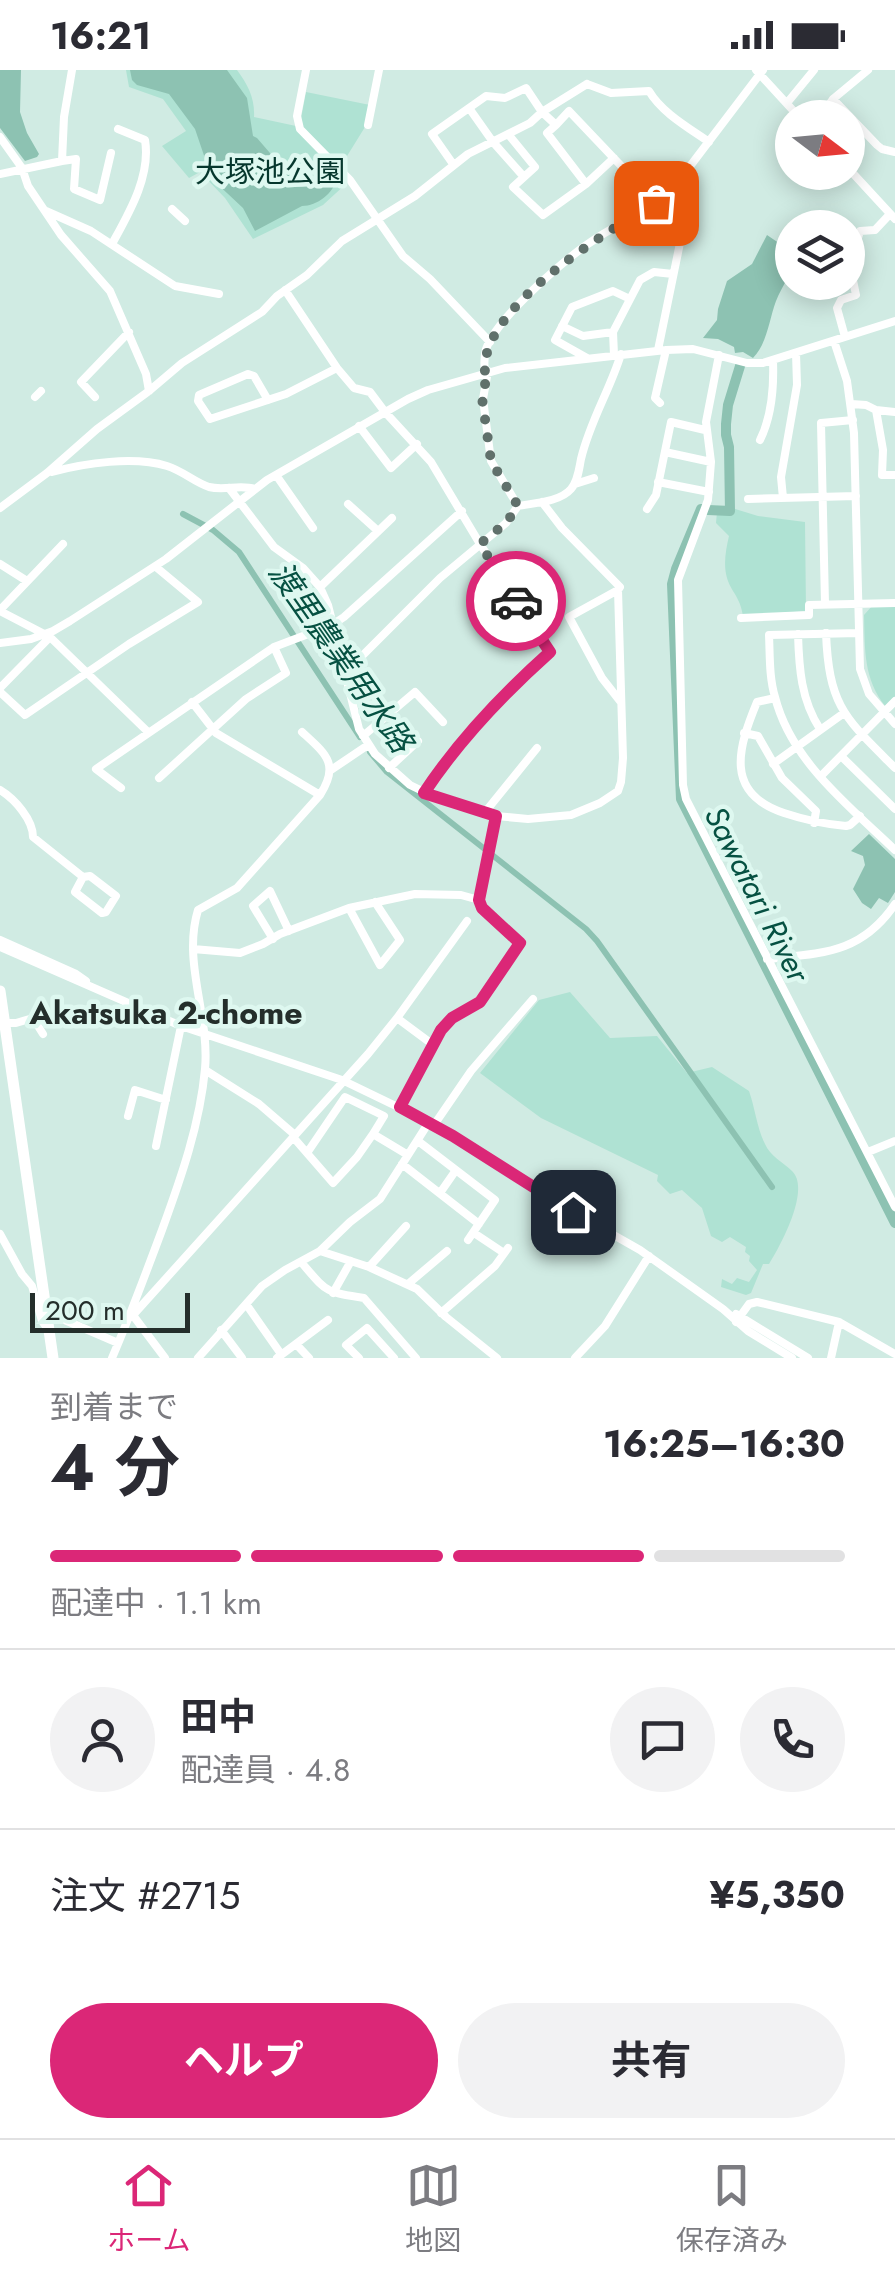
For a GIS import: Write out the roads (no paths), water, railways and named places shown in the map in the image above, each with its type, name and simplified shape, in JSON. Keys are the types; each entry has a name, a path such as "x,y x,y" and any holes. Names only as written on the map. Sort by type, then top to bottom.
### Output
{"highway":[{"path":"0,991 41,1275 34,1286 46,1312 53,1358"}],"street":[{"path":"62,160 72,70"},
{"path":"306,70 297,123 350,180 403,256 430,278 490,342"},
{"path":"368,126 379,70"},
{"path":"587,70 587,84"},
{"path":"789,100 814,70"},
{"path":"868,70 833,99 878,146 895,152"},
{"path":"518,506 491,461 482,398 487,372 484,358 490,342 508,315 572,257 678,184 760,71 784,100"},
{"path":"0,508 190,357 262,312 342,241 415,196 481,146 530,123 587,84"},
{"path":"587,84 612,93 649,91 709,142"},
{"path":"453,164 432,134 486,96 505,98 526,88 542,112 556,124"},
{"path":"469,108 492,142 524,177"},
{"path":"586,184 547,133 569,110 644,191 652,205"},
{"path":"112,244 138,193 147,153 145,140 118,129"},
{"path":"508,134 535,167 513,187 542,215 586,184 614,158"},
{"path":"0,137 72,249 110,291 146,374 148,392"},
{"path":"0,174 76,159 74,189 100,200 110,153"},
{"path":"660,403 656,398 662,350 688,204 678,184"},
{"path":"845,338 837,308 841,300 856,295 850,266 860,231 874,230 892,216 865,187"},
{"path":"172,208 185,222"},
{"path":"46,210 91,230 174,286 219,294"},
{"path":"346,672 421,597 506,523 518,506 567,494 575,484 590,426 609,388 618,354 613,332 640,280 654,272 673,274"},
{"path":"286,290 354,388 370,392 418,444 550,652 486,713 424,793"},
{"path":"587,358 555,340 572,307 613,291 630,299"},
{"path":"156,566 198,602 25,714 0,690 48,635 156,566 256,489 359,426 428,390 487,372 662,350 692,349 747,363 773,361 895,321"},
{"path":"562,326 584,336 613,332"},
{"path":"95,397 82,382 129,332"},
{"path":"834,341 847,380 854,420 860,668 869,694 895,724"},
{"path":"782,498 781,477 797,385 796,353"},
{"path":"719,354 705,430 711,462 710,492 678,580 686,799 895,1207"},
{"path":"760,440 774,385 773,361"},
{"path":"268,400 254,376 248,374 199,395 198,402 210,419 268,400 286,394 337,368"},
{"path":"851,404 895,412"},
{"path":"876,410 884,450 882,475 895,476"},
{"path":"825,604 821,422 854,420"},
{"path":"646,509 656,495 671,422 705,430"},
{"path":"359,426 391,468 418,444"},
{"path":"884,450 895,450"},
{"path":"665,452 711,462"},
{"path":"47,473 89,464 152,463 179,470 206,486 256,489"},
{"path":"276,475 313,528"},
{"path":"575,484 594,478"},
{"path":"658,482 710,492"},
{"path":"229,488 274,547 303,568 320,587 346,672 356,724 366,743 390,768 424,793 496,816 528,819 571,816 600,803 618,790 622,782 620,587 542,502"},
{"path":"748,498 856,496"},
{"path":"348,504 378,531"},
{"path":"122,788 96,769 274,647 332,625 353,611 462,511"},
{"path":"320,587 392,518"},
{"path":"63,544 0,610 48,635 148,732"},
{"path":"0,564 27,581"},
{"path":"618,590 569,617 602,678 622,702"},
{"path":"741,618 808,614 809,605 895,602"},
{"path":"859,632 769,635 775,698 796,747 894,848"},
{"path":"798,634 802,686 820,729"},
{"path":"826,634 831,683 844,713 895,768"},
{"path":"0,643 48,635"},
{"path":"158,778 246,700 286,673 274,647"},
{"path":"331,770 366,743 415,692 444,722"},
{"path":"775,698 757,702 744,733 740,761 748,790 764,805 814,823 850,826 860,816"},
{"path":"821,776 895,701"},
{"path":"192,702 213,729 320,795"},
{"path":"773,764 844,713"},
{"path":"112,1358 181,1178 198,1114 206,1034 193,949 198,910 237,888 329,782 331,770 325,754 302,732"},
{"path":"744,733 758,736 782,778 816,811 814,823"},
{"path":"390,768 418,742"},
{"path":"486,811 537,748"},
{"path":"841,756 895,810"},
{"path":"0,790 12,798 33,826 33,837 84,877 90,876 116,896 106,912 102,913 75,892 84,877"},
{"path":"400,1107 446,1024 480,1002 520,943 482,908 479,900 496,816"},
{"path":"273,939 253,906 270,892 289,931"},
{"path":"193,949 240,953 349,908 414,894 462,895 479,900"},
{"path":"349,908 380,966 400,940 375,902"},
{"path":"767,959 844,948 876,927 895,904"},
{"path":"132,1314 368,1054 467,921"},
{"path":"0,944 76,974 107,995 181,1026 342,1080 431,1123 649,1256 792,1358"},
{"path":"198,1358 262,1286 320,1251 380,1199 431,1123 533,999"},
{"path":"5,1023 33,1018 43,1034"},
{"path":"397,1018 432,1044"},
{"path":"156,1146 181,1026"},
{"path":"205,1070 259,1104 294,1136 332,1183 358,1157 384,1116 344,1097 307,1152"},
{"path":"128,1116 134,1090 166,1100"},
{"path":"374,1134 408,1155"},
{"path":"418,1141 495,1200 474,1232"},
{"path":"868,1152 895,1141"},
{"path":"402,1164 440,1194 474,1232 506,1250 495,1266 442,1312"},
{"path":"440,1194 456,1170"},
{"path":"369,1266 406,1226"},
{"path":"0,1234 34,1286 42,1321 49,1330"},
{"path":"320,1251 369,1266 408,1284 497,1358"},
{"path":"408,1284 447,1251"},
{"path":"575,1358 605,1326 649,1256"},
{"path":"333,1294 351,1261"},
{"path":"301,1262 325,1290 364,1298 416,1358"},
{"path":"738,1319 749,1304 757,1302 839,1322 895,1354"},
{"path":"246,1304 279,1356 328,1320"},
{"path":"46,1312 118,1343"},
{"path":"132,1314 165,1358"},
{"path":"738,1319 808,1358"},
{"path":"830,1358 839,1322"},
{"path":"359,1358 346,1344 367,1328 395,1358 407,1348"},
{"path":"222,1330 242,1358"},
{"path":"296,1344 309,1358"}],"waterway":[{"name":"Sawatari River","path":"708,510 730,511 726,424 740,366"},
{"name":"Sawatari River","path":"703,509 672,584 681,799 895,1223"},
{"name":"渡里農業用水路","path":"183,514 213,530 239,552 360,737"},
{"name":"渡里農業用水路","path":"370,752 387,772 586,929 772,1187"}],"district":[{"name":"Akatsuka 2-chome","path":"166,1013"}],"park label":[{"name":"大塚池公園","path":"270,172"}]}
